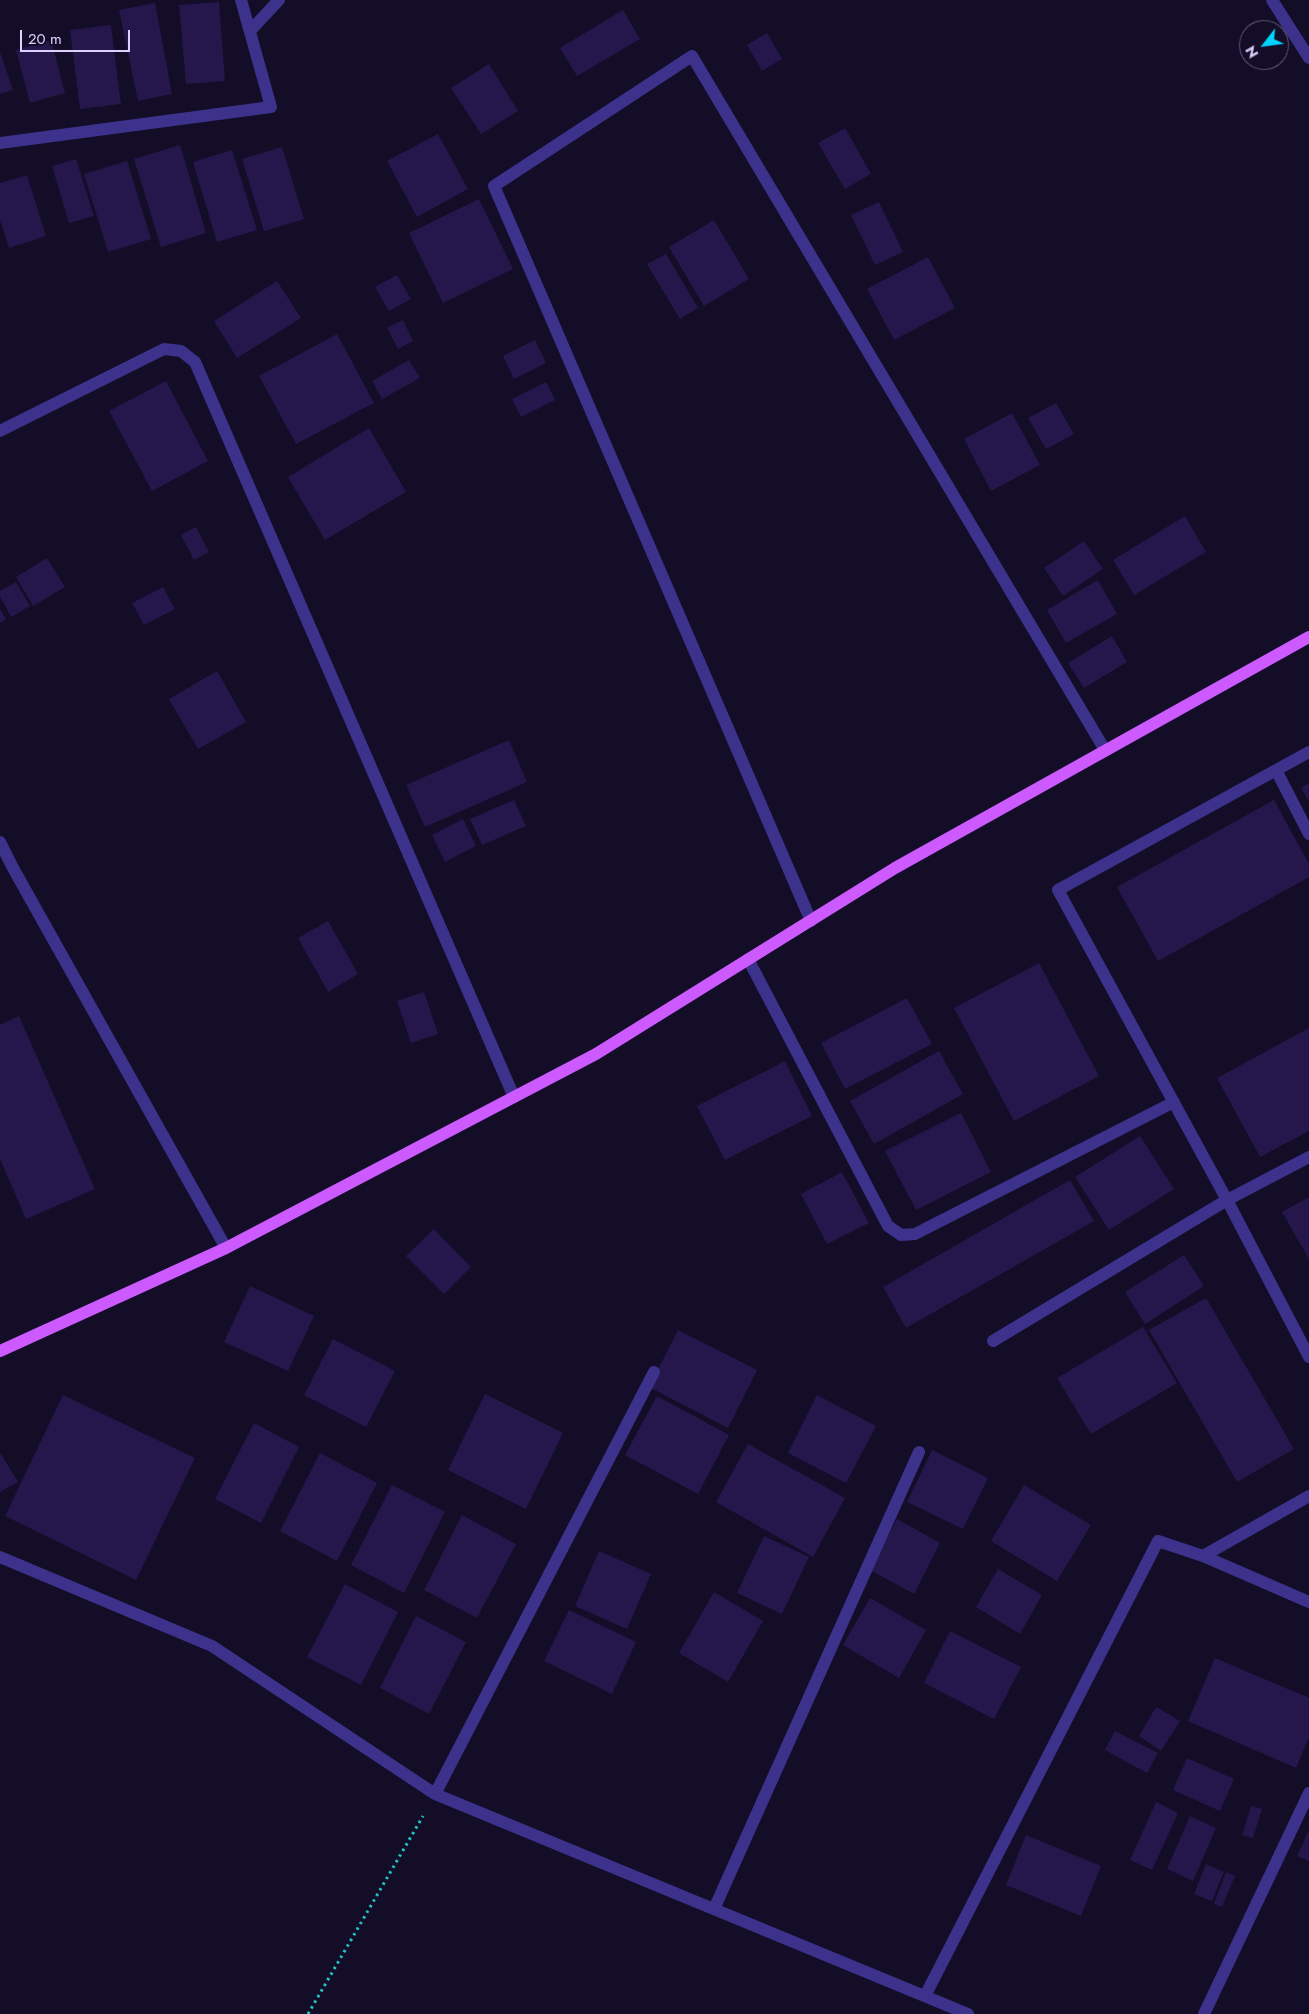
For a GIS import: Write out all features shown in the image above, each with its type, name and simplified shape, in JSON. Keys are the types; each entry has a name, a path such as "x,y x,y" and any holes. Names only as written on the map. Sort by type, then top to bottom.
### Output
{"main road":[{"path":"0,1351 226,1248 596,1054 895,868 1309,637"}],"street":[{"path":"0,143 271,107 241,0"},
{"path":"250,31 279,0"},
{"path":"1272,0 1309,58"},
{"path":"811,921 494,186 692,56 1105,750"},
{"path":"0,432 164,349 182,351 195,362 514,1097"},
{"path":"1309,752 1058,890 1227,1200 1309,1357"},
{"path":"1276,770 1309,834"},
{"path":"0,842 226,1248"},
{"path":"748,959 888,1226 901,1235 914,1234 1174,1102"},
{"path":"993,1341 1227,1200 1309,1157"},
{"path":"435,1794 654,1372"},
{"path":"714,1909 919,1452"},
{"path":"1204,1556 1309,1496"},
{"path":"925,1996 1158,1541 1204,1556 1309,1602"},
{"path":"0,1557 212,1646 435,1794 968,2014"},
{"path":"1204,2014 1309,1793"}],"path":[{"path":"308,2014 435,1794"}],"building":[{"path":"219,2 225,81 186,84 179,5"},
{"path":"155,3 172,94 138,101 119,10"},
{"path":"623,10 640,39 577,76 560,48"},
{"path":"111,25 121,104 80,109 70,30"},
{"path":"767,33 782,59 762,71 747,45"},
{"path":"51,40 65,93 30,103 16,50"},
{"path":"0,52 13,90 0,94"},
{"path":"489,64 518,111 481,134 451,88"},
{"path":"845,128 871,174 845,189 818,143"},
{"path":"438,134 468,189 417,217 387,161"},
{"path":"180,145 206,233 161,247 134,159"},
{"path":"282,147 304,219 264,231 242,159"},
{"path":"232,150 257,230 217,242 193,162"},
{"path":"76,159 94,216 69,223 52,166"},
{"path":"127,161 151,239 108,252 84,174"},
{"path":"27,175 46,236 9,248 0,220 0,183"},
{"path":"479,199 513,269 443,303 409,233"},
{"path":"879,202 903,252 875,265 851,215"},
{"path":"714,220 749,279 704,306 669,247"},
{"path":"666,254 698,308 680,319 647,264"},
{"path":"928,257 955,308 894,340 867,289"},
{"path":"397,275 411,299 389,311 375,287"},
{"path":"277,281 301,318 237,358 214,321"},
{"path":"403,320 413,341 398,349 387,328"},
{"path":"337,334 374,403 296,444 259,376"},
{"path":"535,340 546,363 514,379 503,356"},
{"path":"409,360 420,378 382,399 372,381"},
{"path":"166,381 208,461 152,491 109,411"},
{"path":"546,382 555,400 521,417 512,399"},
{"path":"1056,403 1074,434 1046,449 1028,418"},
{"path":"1012,413 1040,465 991,491 964,439"},
{"path":"369,428 406,492 325,540 288,477"},
{"path":"1185,516 1206,552 1134,595 1113,560"},
{"path":"196,527 209,552 194,560 181,535"},
{"path":"1084,541 1103,569 1063,596 1044,568"},
{"path":"47,558 65,587 33,606 16,577"},
{"path":"1098,580 1117,614 1066,643 1047,610"},
{"path":"16,582 30,606 11,617 0,596 0,591"},
{"path":"163,587 175,609 144,625 132,603"},
{"path":"0,609 6,619 0,623"},
{"path":"1112,636 1127,662 1084,688 1068,663"},
{"path":"217,671 246,722 198,749 169,699"},
{"path":"509,740 527,782 425,827 406,785"},
{"path":"1309,783 1309,802 1301,788"},
{"path":"514,800 526,826 482,845 470,819"},
{"path":"1274,800 1309,864 1309,877 1158,961 1117,887"},
{"path":"463,819 476,846 445,862 432,835"},
{"path":"328,921 358,974 328,992 298,938"},
{"path":"1039,963 1099,1076 1014,1121 954,1008"},
{"path":"424,992 438,1034 411,1043 397,1001"},
{"path":"907,998 932,1044 845,1089 821,1043"},
{"path":"19,1016 95,1189 26,1219 0,1159 0,1025"},
{"path":"1309,1028 1309,1131 1260,1157 1217,1078"},
{"path":"939,1051 963,1094 874,1144 850,1101"},
{"path":"785,1061 812,1116 725,1160 697,1106"},
{"path":"961,1113 991,1172 916,1210 885,1151"},
{"path":"1140,1136 1174,1189 1109,1230 1075,1177"},
{"path":"842,1172 869,1223 827,1244 801,1194"},
{"path":"1070,1180 1094,1221 906,1328 883,1287"},
{"path":"1309,1197 1309,1259 1282,1212"},
{"path":"434,1229 471,1267 444,1294 406,1256"},
{"path":"1184,1255 1204,1286 1145,1324 1125,1292"},
{"path":"250,1286 314,1316 288,1371 224,1342"},
{"path":"1206,1298 1294,1449 1237,1482 1149,1330"},
{"path":"1143,1327 1177,1383 1091,1434 1057,1378"},
{"path":"678,1330 757,1370 728,1428 649,1387"},
{"path":"333,1339 395,1371 366,1427 304,1395"},
{"path":"485,1394 563,1433 526,1509 448,1470"},
{"path":"63,1395 195,1458 136,1580 5,1516"},
{"path":"817,1395 876,1426 846,1483 788,1453"},
{"path":"657,1396 729,1435 698,1494 625,1455"},
{"path":"254,1423 299,1447 261,1523 215,1499"},
{"path":"748,1444 845,1498 813,1557 716,1502"},
{"path":"932,1450 988,1478 963,1529 907,1502"},
{"path":"320,1453 377,1483 337,1561 280,1531"},
{"path":"0,1455 18,1482 0,1492"},
{"path":"392,1485 445,1512 404,1593 351,1565"},
{"path":"1024,1485 1091,1525 1057,1581 991,1541"},
{"path":"462,1515 516,1544 477,1618 424,1590"},
{"path":"897,1519 940,1543 914,1594 870,1570"},
{"path":"764,1536 809,1557 782,1614 737,1593"},
{"path":"599,1551 651,1574 627,1629 575,1606"},
{"path":"998,1569 1042,1595 1020,1634 976,1607"},
{"path":"345,1584 398,1612 361,1685 307,1657"},
{"path":"714,1592 763,1621 728,1682 679,1653"},
{"path":"870,1598 926,1630 899,1678 843,1645"},
{"path":"569,1610 636,1642 612,1694 544,1661"},
{"path":"416,1616 466,1642 429,1714 380,1688"},
{"path":"950,1631 1021,1667 994,1719 924,1683"},
{"path":"1215,1658 1309,1698 1309,1737 1296,1768 1188,1721"},
{"path":"1156,1707 1180,1721 1161,1751 1139,1736"},
{"path":"1115,1731 1158,1753 1147,1773 1105,1750"},
{"path":"1187,1758 1234,1779 1220,1811 1173,1790"},
{"path":"1156,1802 1178,1813 1152,1870 1130,1860"},
{"path":"1251,1806 1262,1809 1253,1838 1242,1835"},
{"path":"1190,1816 1216,1828 1193,1881 1167,1869"},
{"path":"1309,1830 1309,1861 1297,1856"},
{"path":"1026,1835 1101,1866 1081,1916 1006,1885"},
{"path":"1206,1864 1224,1872 1212,1901 1194,1894"},
{"path":"1226,1872 1235,1876 1222,1907 1214,1904"}]}
